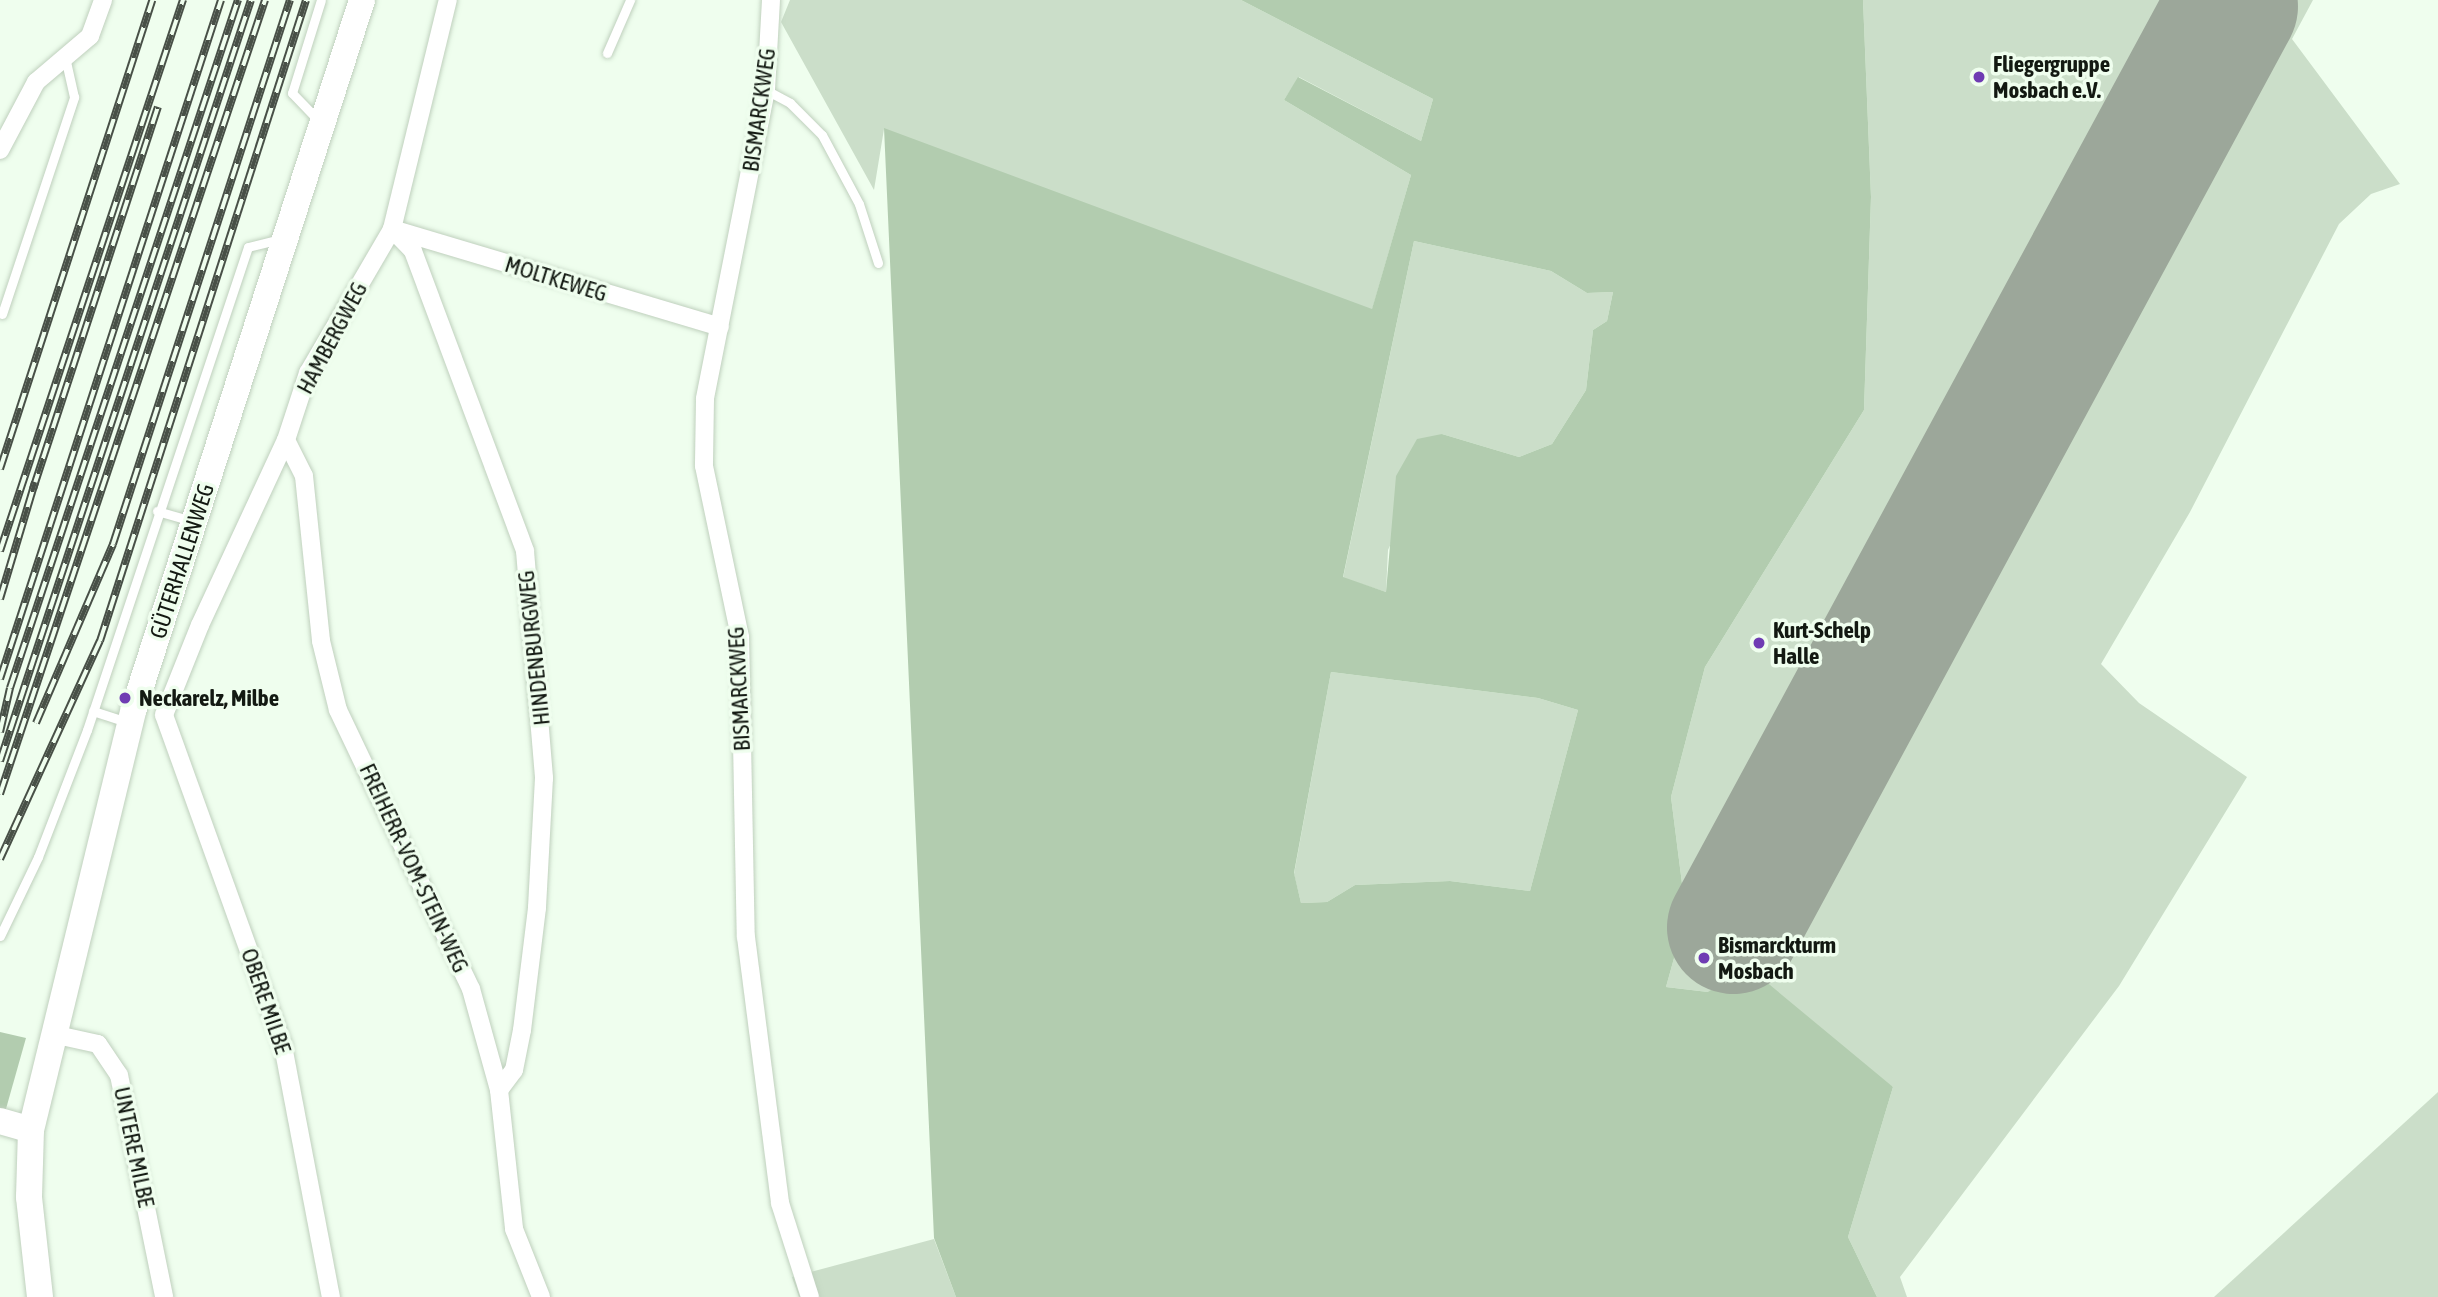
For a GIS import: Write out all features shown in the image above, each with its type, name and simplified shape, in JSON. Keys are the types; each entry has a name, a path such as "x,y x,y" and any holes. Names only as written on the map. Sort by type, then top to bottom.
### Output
{"street":[{"path":"0,150 6,125 36,82 90,36 103,0"},
{"name":"GÜTERHALLENWEG","path":"40,1297 29,1197 31,1130 57,1035 132,716 362,0"},
{"name":"HAMBERGWEG","path":"164,715 200,625 286,440 309,373 392,229 448,0"},
{"name":"BISMARCKWEG","path":"772,0 766,90 705,400 704,466 740,637 746,937 780,1203 810,1297"},
{"name":"MOLTKEWEG","path":"392,229 720,327"},
{"name":"HINDENBURGWEG","path":"392,229 413,251 525,551 544,778 537,908 522,1030 514,1070 499,1090"},
{"name":"FREIHERR-VOM-STEIN-WEG","path":"286,440 304,476 321,641 338,710 471,989 499,1090 514,1228 541,1297"},
{"path":"132,716 164,715"},
{"name":"OBERE MILBE","path":"164,715 283,1046 331,1297"},
{"name":"UNTERE MILBE","path":"57,1035 98,1044 119,1075 164,1297"},
{"path":"0,1121 31,1130"}],"lane":[{"path":"321,0 292,93 322,125"},
{"path":"607,53 630,0"},
{"path":"2,314 74,97 65,57"},
{"path":"766,90 790,103 822,135 859,204 878,264"},
{"path":"0,936 38,857 93,712 157,511 248,247 286,238"},
{"path":"157,511 194,522"},
{"path":"93,712 132,716"}],"green space":[{"path":"790,0 1241,0 1433,99 1421,141 1299,77 1284,100 1411,175 1372,310 884,129 874,190 781,22"},
{"path":"1241,0 1863,0 1871,197 1864,410 1705,667 1671,797 1686,915 1666,987 1708,992 1747,966 1893,1087 1848,1237 1877,1297 956,1297 934,1238 884,128 1372,309 1411,175 1284,100 1298,77 1421,141 1433,99","holes":["1414,241 1551,271 1587,293 1613,292 1607,321 1593,330 1586,390 1552,444 1519,457 1442,434 1417,439 1396,476 1386,592 1343,577","1331,672 1538,698 1578,710 1530,891 1450,881 1355,885 1327,902 1301,903 1294,873"]},
{"path":"1863,0 2313,0 2292,39 2400,184 2371,194 2339,224 2190,512 2101,664 2139,703 2247,777 2119,986 1900,1277 1907,1297 1877,1297 1848,1237 1893,1087 1708,992 1666,987 1686,915 1671,797 1705,667 1864,410 1871,197"},
{"path":"1414,241 1551,271 1587,293 1613,292 1607,321 1593,330 1586,390 1552,444 1519,457 1442,434 1388,550 1386,592 1343,578"},
{"path":"1331,672 1538,698 1578,710 1530,891 1450,881 1355,885 1327,902 1301,903 1294,874"},
{"path":"0,1032 26,1038 0,1130"},
{"path":"2438,1092 2438,1297 2214,1297"},
{"path":"934,1239 956,1297 799,1297 792,1277"}],"runway":[{"path":"1733,927 2231,6"}],"railway":[{"path":"0,469 152,0"},
{"path":"0,551 183,0"},
{"path":"0,679 221,0"},
{"path":"0,732 10,688 238,0"},
{"path":"0,761 251,0"},
{"path":"0,794 265,0"},
{"path":"36,723 113,544 290,0"},
{"path":"0,859 100,641 306,0"},
{"path":"33,489 158,107"},
{"path":"0,599 35,482"}],"place":[{"name":"Fliegergruppe Mosbach e.V.","path":"1979,77"},
{"name":"Kurt-Schelp Halle","path":"1759,643"},
{"name":"Neckarelz, Milbe","path":"125,698"},
{"name":"Bismarckturm Mosbach","path":"1704,958"}]}
